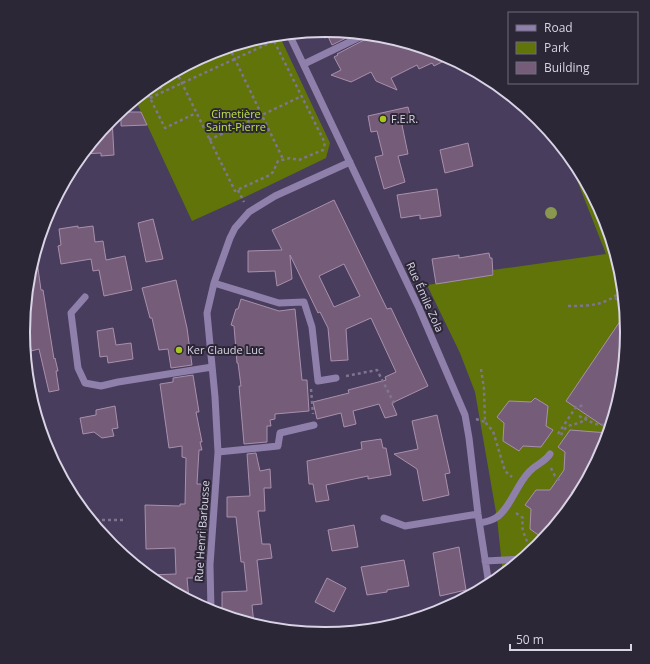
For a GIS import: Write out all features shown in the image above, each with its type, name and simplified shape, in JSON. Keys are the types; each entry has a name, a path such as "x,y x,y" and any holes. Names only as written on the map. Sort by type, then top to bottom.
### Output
{"street":[{"name":"Rue Émile Zola","path":"292,39 419,308 464,416 488,578"},
{"path":"304,64 355,39"},
{"name":"Rue Henri Barbusse","path":"211,604 210,565 218,452 208,313 214,283 230,238 235,228 249,212 275,196 350,162"},
{"path":"214,283 279,303 304,302 312,327 318,381 336,378"},
{"path":"85,297 71,313 78,368 85,383 101,386 212,367"},
{"path":"218,452 278,446 280,433 314,425"},
{"path":"480,523 497,518 529,472 545,461 550,454"},
{"path":"384,518 405,526 478,514"},
{"path":"485,561 513,559"}],"path":[{"path":"196,113 165,128 150,98 271,42"},
{"path":"179,77 235,191 270,175 278,161 290,158 299,160 323,150 325,143 274,42"},
{"path":"232,52 283,159"},
{"path":"160,87 163,92"},
{"path":"209,140 302,96"},
{"path":"568,306 591,306 615,298 617,295"},
{"path":"481,369 484,389 485,422 494,431 505,471 519,485"},
{"path":"336,378 377,370 395,404"},
{"path":"314,425 311,386 318,381"},
{"path":"585,405 576,407 560,435 567,427 577,424 588,415"},
{"path":"579,416 595,424 605,425"},
{"path":"545,461 561,482"},
{"path":"507,505 523,518 522,527 529,545"},
{"path":"97,520 123,520"}],"green space":[{"name":"Cimetière Saint-Pierre","path":"282,41 330,143 326,158 192,221 137,104 161,87 212,59 249,47"},
{"path":"577,180 598,219 614,274 620,332 614,390 598,445 570,496 547,527 534,541 502,568 497,518 475,392 460,353 427,285 494,275 493,270 606,254"}],"building":[{"path":"328,37 346,38 332,45"},
{"path":"364,40 401,47 443,61 434,66 432,63 419,69 417,65 391,78 397,90 376,81 371,72 351,82 331,75 341,70 334,57 338,55 337,54"},
{"path":"408,107 412,122 402,125 408,154 398,156 405,182 384,189 375,157 383,155 377,131 371,132 368,116"},
{"path":"128,112 141,112 147,125 121,126 121,118"},
{"path":"112,127 114,155 101,156 101,153 90,154"},
{"path":"468,143 473,166 445,173 440,150"},
{"path":"437,189 441,216 420,219 420,215 401,218 397,195"},
{"path":"334,200 387,309 391,308 428,386 392,403 397,415 385,418 379,404 353,411 356,424 344,427 341,413 317,419 313,402 349,393 348,390 386,380 385,377 396,372 371,318 346,329 348,360 331,361 328,328 320,312 318,313 290,255 292,279 277,286 275,271 248,272 248,251 282,250 272,230","holes":["344,264 360,296 334,307 319,276"]},
{"path":"153,219 163,259 146,262 138,223"},
{"path":"78,226 78,228 93,226 95,242 103,241 106,260 125,256 132,290 104,296 99,270 93,271 91,259 61,264 58,246 61,245 59,229"},
{"path":"489,253 490,258 492,258 493,275 436,284 432,259 459,255 459,258"},
{"path":"38,266 54,359 55,358 58,371 56,371 59,390 49,392 39,349 31,351 30,332 33,293"},
{"path":"176,280 187,328 192,365 171,368 168,349 159,350 152,318 150,318 142,288"},
{"path":"241,299 279,311 295,309 302,380 307,380 309,411 275,414 275,419 270,420 271,426 267,426 267,442 244,444 239,386 241,386 237,363 234,326 231,325"},
{"path":"619,322 617,371 610,408 604,427 566,401"},
{"path":"113,328 116,345 131,343 133,359 108,363 107,356 100,357 97,331"},
{"path":"193,375 199,412 196,412 202,442 200,442 202,450 199,450 197,484 203,484 198,578 187,578 188,593 158,575 176,574 175,548 146,549 145,505 180,506 180,504 185,504 186,458 182,457 182,446 169,448 160,384 173,382 173,378"},
{"path":"535,398 548,406 546,426 553,430 541,447 523,446 519,451 503,441 504,423 497,417 509,401 531,402"},
{"path":"115,406 118,428 112,429 114,436 102,438 94,432 83,434 80,418 96,415 96,410"},
{"path":"437,415 450,473 445,474 449,495 423,501 417,469 394,454 418,449 412,421"},
{"path":"570,430 602,433 598,445 580,480 559,512 539,536 530,529 531,509 525,505 536,490 550,490 564,470 565,452 558,447"},
{"path":"381,439 383,448 386,448 391,475 368,479 368,476 326,485 329,500 316,502 313,484 309,484 307,461 362,449 361,442"},
{"path":"256,453 260,471 270,469 271,488 264,488 265,511 258,511 262,544 270,544 272,558 257,560 262,604 252,605 253,618 222,608 222,592 247,591 244,562 241,562 236,517 227,517 227,497 250,496 247,454"},
{"path":"354,525 358,547 332,551 328,530"},
{"path":"459,547 466,590 440,596 433,553"},
{"path":"404,560 409,586 387,590 387,592 367,595 361,567"},
{"path":"327,578 346,588 334,612 315,602"}],"place":[{"name":"F.E.R.","path":"383,119"},
{"name":"Ker Claude Luc","path":"179,350"}]}
